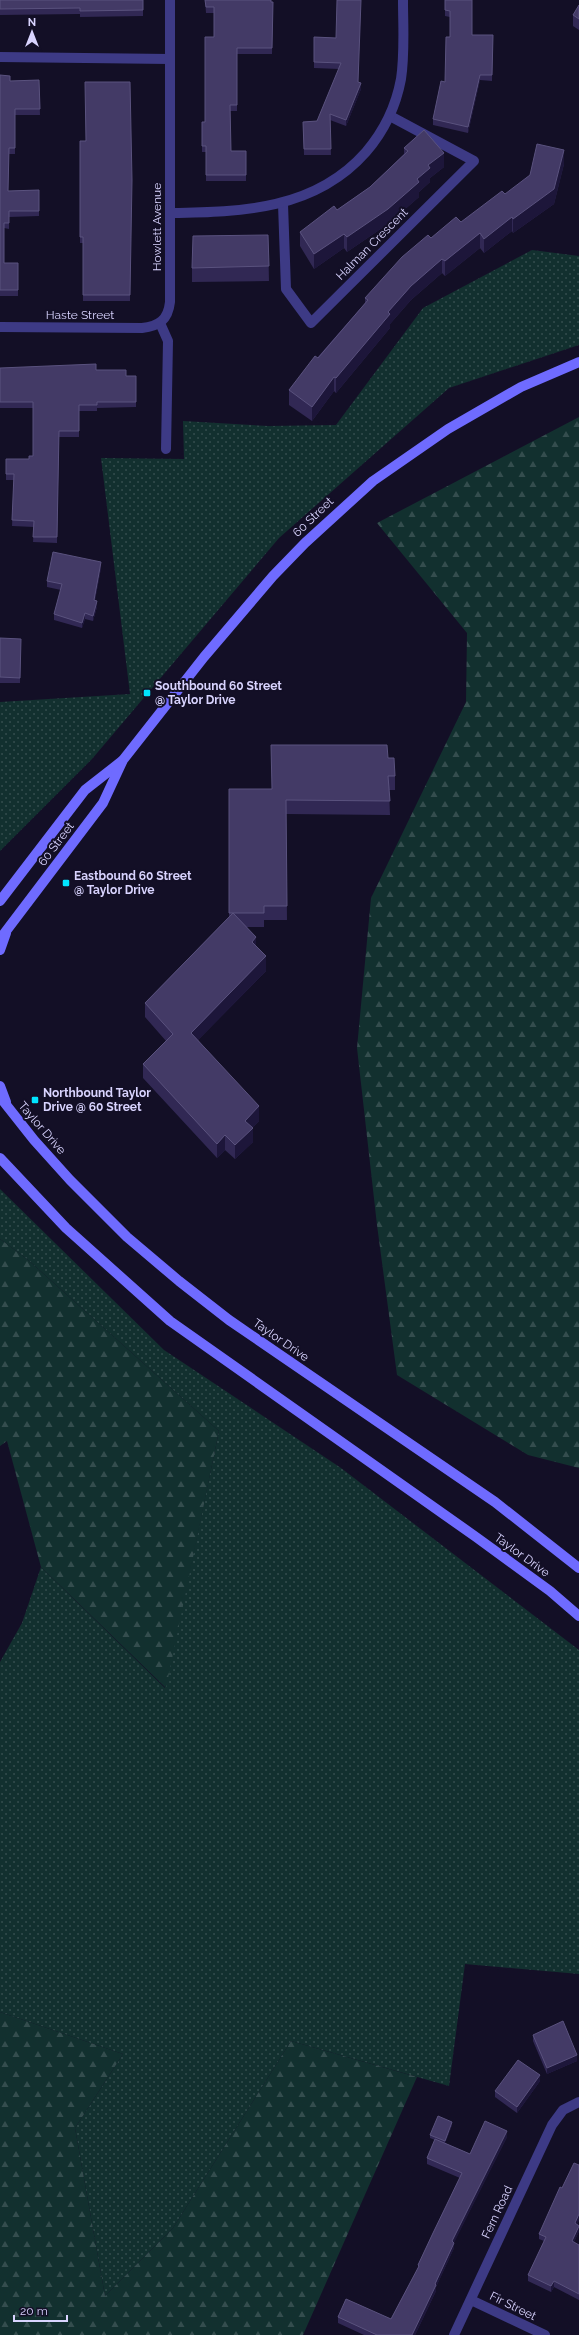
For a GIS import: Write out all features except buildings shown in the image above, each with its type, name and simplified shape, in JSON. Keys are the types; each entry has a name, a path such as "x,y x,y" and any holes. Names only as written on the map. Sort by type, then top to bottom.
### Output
{"main road":[{"name":"60 Street","path":"1,900 85,790 123,760 204,657 273,576 339,510 373,481 413,451 476,411 521,387 579,362"},
{"name":"60 Street","path":"0,939 104,802 123,760"},
{"path":"0,950 8,929"},
{"path":"0,1086 8,1109"},
{"name":"Taylor Drive","path":"0,1097 8,1109 70,1180 127,1237 178,1281 230,1320 495,1502 579,1568"},
{"name":"Taylor Drive","path":"0,1158 66,1228 170,1321 476,1537 550,1591 579,1616"}],"street":[{"name":"Howlett Avenue","path":"160,323 167,314 170,302 170,0"},
{"path":"170,214 242,211 283,204 315,192 350,169 374,142 390,116 401,79 403,0"},
{"path":"0,57 170,59"},
{"name":"Halman Crescent","path":"283,204 286,290 311,323 474,162 390,116"},
{"path":"160,323 168,341 166,449"},
{"name":"Haste Street","path":"0,327 142,328 160,323"},
{"name":"Fern Road","path":"454,2335 549,2130 558,2116 574,2103"},
{"name":"Fir Street","path":"471,2300 544,2335"}],"green space":[{"path":"532,250 579,256 579,345 449,388 279,538 92,759 0,851 0,702 130,694 101,458 184,459 183,421 268,426 336,425 423,308"},
{"path":"579,417 579,1468 528,1455 397,1375 377,1225 357,1048 371,898 466,702 467,633 377,523"},
{"path":"0,1189 164,1350 341,1468 579,1650 579,1974 465,1964 449,2086 291,2041 173,2228 105,2296 75,2128 123,2054 0,2012 0,1662 22,1623 41,1567 165,1688 219,1431 27,1259 0,1239"},
{"path":"0,1239 27,1259 219,1431 166,1688 41,1567 7,1441 0,1446"},
{"path":"0,2012 123,2054 75,2128 105,2296 173,2228 291,2041 417,2077 303,2335 0,2335"}],"place":[{"name":"Southbound 60 Street @ Taylor Drive","path":"147,693"},
{"name":"Eastbound 60 Street @ Taylor Drive","path":"66,883"},
{"name":"Northbound Taylor Drive @ 60 Street","path":"35,1100"}]}
